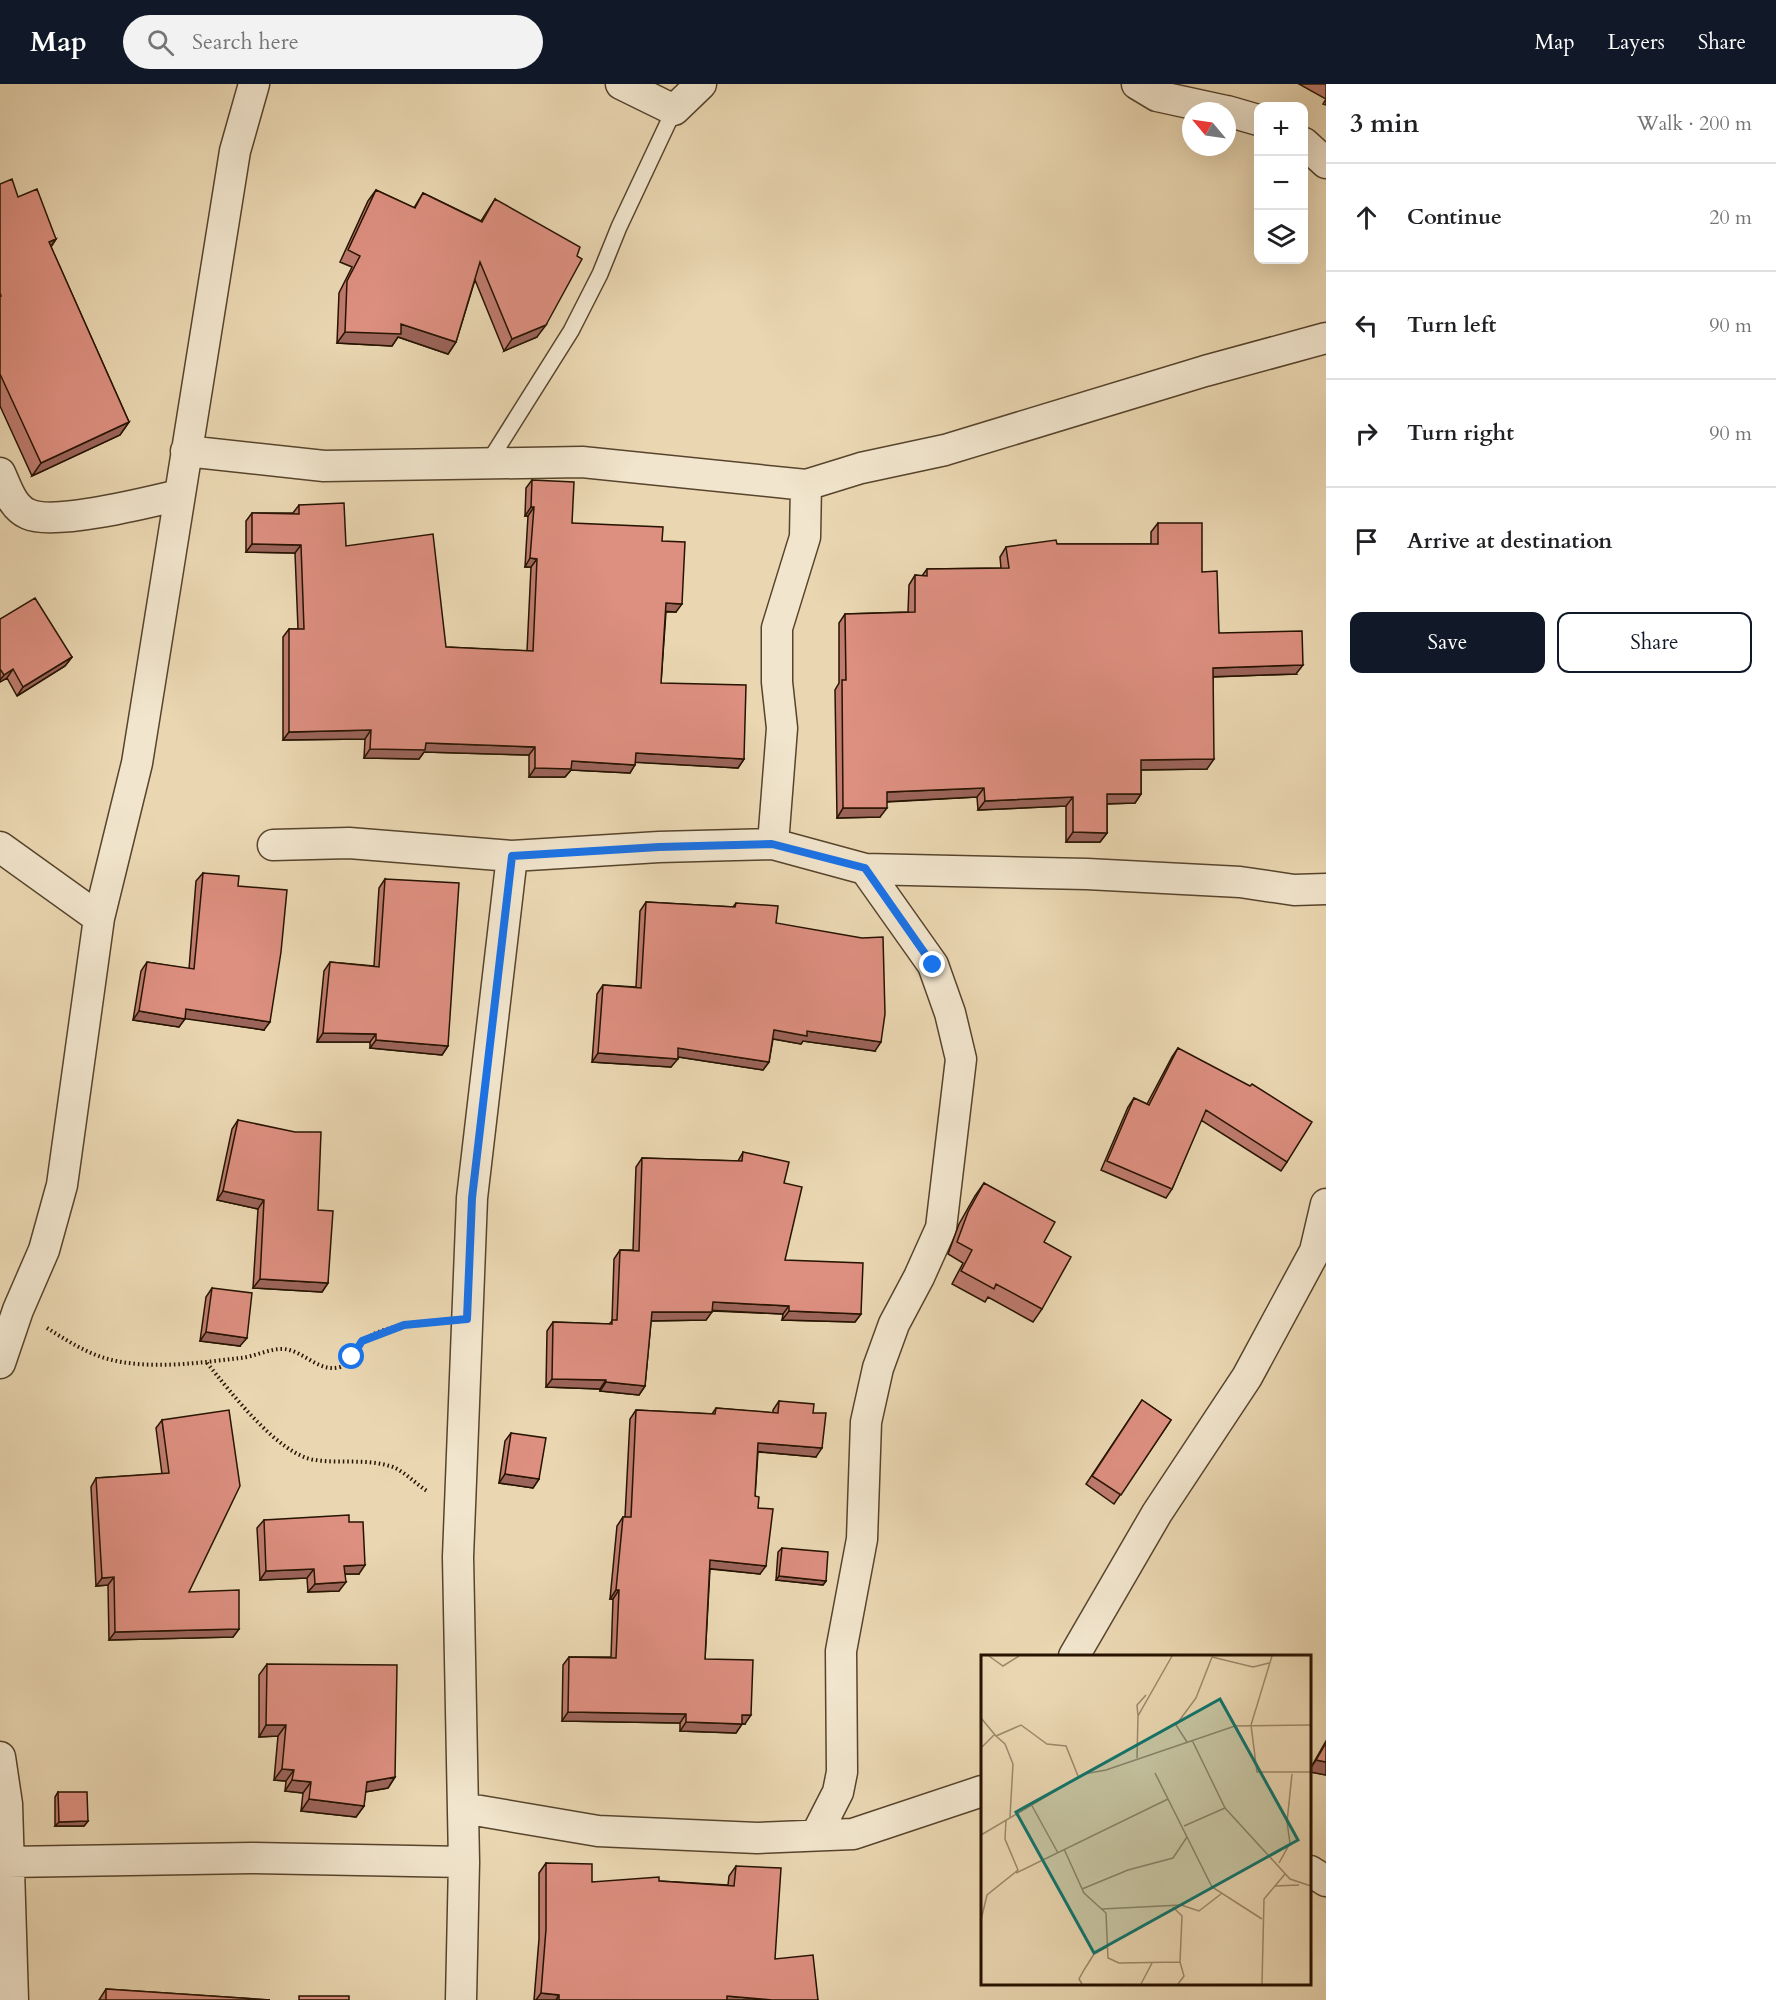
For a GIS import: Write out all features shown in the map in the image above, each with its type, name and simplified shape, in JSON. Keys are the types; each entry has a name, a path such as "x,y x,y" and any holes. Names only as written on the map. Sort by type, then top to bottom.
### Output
{"street":[{"path":"0,1363 18,1310 44,1250 62,1185 99,918 137,763 235,151 254,84"},
{"path":"621,84 674,110 701,84"},
{"path":"1137,84 1157,96 1185,102"},
{"path":"1236,114 1254,119"},
{"path":"1308,147 1326,163"},
{"path":"186,451 324,466 582,462 806,485 861,468 945,450 1205,371 1326,338"},
{"path":"0,473 13,502 29,515 55,516 112,512 179,495"},
{"path":"772,844 782,728 777,682 777,628 805,537 806,485"},
{"path":"273,845 349,843 512,856 659,847 772,844 865,868 1087,874 1240,882 1294,890 1326,889"},
{"path":"0,847 99,918"},
{"path":"461,2000 464,1862 458,1557 472,1198 512,856"},
{"path":"816,1835 838,1792 842,1772 842,1651 862,1539 866,1422 878,1368 894,1324 941,1228 961,1059 950,1013 933,965 865,868"},
{"path":"1075,1655 1157,1513 1246,1377 1321,1248 1326,1204"},
{"path":"0,1757 7,1804 13,2000"},
{"path":"463,1808 598,1831 756,1838 853,1834 981,1791"},
{"path":"8,1862 252,1858 464,1862"},
{"path":"1311,1872 1326,1881"}],"lane":[{"path":"488,463 571,331 600,274 619,227 674,110"}],"path":[{"path":"18,1310 70,1342 107,1359 138,1363 206,1362 252,1357 284,1349 325,1367 341,1367 352,1357 362,1341 377,1334 404,1325 467,1319"},
{"path":"206,1362 276,1441 295,1453 314,1460 375,1463 395,1468 460,1514"}],"building":[{"path":"12,179 18,197 37,189 56,239 49,242 129,422 41,463 0,374 0,184"},
{"path":"376,190 415,208 423,193 482,222 495,199 580,247 577,256 582,259 546,325 512,339 480,262 456,342 401,324 401,334 345,332 347,281 360,256 348,250"},
{"path":"532,480 574,482 572,523 663,527 662,541 685,542 682,604 666,603 661,683 746,685 744,759 636,753 635,765 572,761 571,769 535,768 535,747 426,743 425,750 370,749 371,730 289,732 289,629 304,629 301,545 252,544 252,513 299,514 299,505 344,503 346,546 433,534 446,647 533,651 537,559 530,558 534,507 531,507"},
{"path":"1158,523 1202,523 1202,572 1217,571 1219,633 1302,631 1303,665 1213,668 1214,759 1141,760 1141,794 1107,794 1107,833 1073,832 1073,797 985,801 984,788 887,792 887,808 843,808 842,680 846,680 845,614 915,612 915,575 927,576 927,569 1009,568 1006,547 1056,540 1057,544 1158,544"},
{"path":"35,598 72,657 23,687 13,669 4,675 0,669 0,619"},
{"path":"203,873 239,876 238,886 287,890 281,952 270,1022 186,1009 185,1019 139,1011 147,962 194,969"},
{"path":"385,879 459,883 448,1046 376,1040 376,1034 323,1033 330,962 379,967"},
{"path":"646,902 735,907 736,903 778,906 776,923 862,938 883,937 885,1014 881,1042 807,1031 807,1036 774,1030 769,1062 678,1048 678,1059 598,1053 603,985 641,988"},
{"path":"1178,1048 1250,1086 1252,1084 1312,1122 1287,1162 1206,1110 1172,1189 1107,1161 1134,1098 1149,1105"},
{"path":"238,1120 295,1132 321,1132 318,1210 333,1211 328,1283 260,1279 264,1200 223,1191"},
{"path":"743,1152 789,1162 784,1183 802,1187 785,1260 863,1263 861,1314 789,1311 789,1306 713,1302 712,1312 652,1312 645,1386 606,1382 606,1380 552,1379 553,1322 612,1324 612,1320 617,1320 620,1250 639,1251 642,1158 742,1161"},
{"path":"984,1183 1055,1222 1044,1242 1071,1257 1042,1309 996,1284 994,1289 961,1271 972,1250 957,1242 968,1212"},
{"path":"212,1288 252,1293 247,1338 206,1332"},
{"path":"1142,1400 1171,1420 1121,1495 1092,1476"},
{"path":"779,1401 814,1404 813,1413 826,1413 822,1448 758,1443 755,1496 759,1497 758,1508 773,1509 766,1566 710,1560 705,1659 753,1660 751,1715 742,1715 742,1724 686,1722 686,1714 568,1712 569,1657 616,1658 619,1590 616,1590 623,1517 631,1517 636,1410 715,1414 716,1408 778,1413"},
{"path":"229,1410 240,1486 189,1592 239,1590 239,1629 115,1632 114,1577 102,1578 96,1478 169,1473 162,1420"},
{"path":"511,1433 546,1438 539,1479 505,1474"},
{"path":"349,1515 349,1522 363,1522 365,1565 344,1566 346,1582 315,1584 314,1569 266,1571 264,1520"},
{"path":"782,1548 828,1552 826,1581 779,1576"},
{"path":"267,1664 397,1665 395,1777 367,1782 364,1806 309,1799 311,1782 292,1780 294,1770 282,1769 286,1725 266,1725"},
{"path":"1326,1743 1326,1762 1316,1760"},
{"path":"58,1792 87,1792 88,1821 59,1822"},
{"path":"546,1863 592,1864 592,1882 659,1877 659,1881 734,1886 736,1866 781,1868 775,1959 813,1955 818,2000 772,2000 727,1996 727,2000 559,2000 559,1995 541,1993 546,1929"},
{"path":"106,1989 270,2000 106,2000"},
{"path":"299,1996 349,1996 349,2000 299,2000"}],"route":[{"path":"352,1357 362,1341 404,1325 467,1319 472,1198 512,856 659,847 772,844 865,868 933,965"}]}
